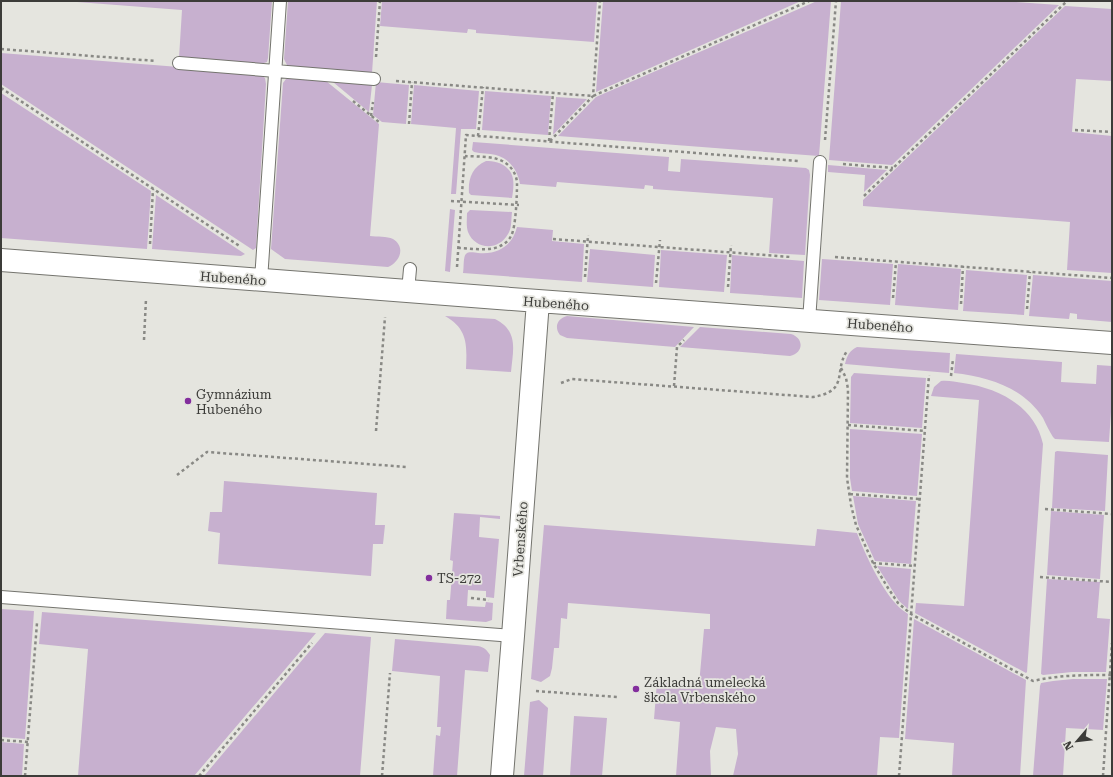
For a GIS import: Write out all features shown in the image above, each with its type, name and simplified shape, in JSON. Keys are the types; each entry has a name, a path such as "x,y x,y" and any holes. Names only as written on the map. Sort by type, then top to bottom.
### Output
{"street":[{"name":"Hubeného","path":"1,260 262,271 408,291 1112,343"},
{"name":"Vrbenského","path":"502,776 538,301"}],"lane":[{"path":"262,271 280,1"},
{"path":"179,63 374,79"},
{"path":"809,321 822,162"},
{"path":"408,291 410,269"},
{"path":"1,598 513,636"}],"path":[{"path":"593,96 600,1"},
{"path":"549,141 593,96 809,1"},
{"path":"822,162 836,1"},
{"path":"864,196 1066,2"},
{"path":"1,49 179,63"},
{"path":"374,79 593,96"},
{"path":"409,124 412,82"},
{"path":"478,136 482,87"},
{"path":"1,88 262,271"},
{"path":"549,141 553,93"},
{"path":"1075,130 1112,132"},
{"path":"456,269 466,135 893,168"},
{"path":"458,248 490,249 501,246 512,235 517,205 517,184 513,170 508,165 497,158 465,156"},
{"path":"451,201 517,205"},
{"path":"585,278 588,235"},
{"path":"553,239 730,253 963,266 1112,278"},
{"path":"656,284 660,240"},
{"path":"728,289 731,245"},
{"path":"893,301 896,262"},
{"path":"960,306 963,266"},
{"path":"1027,311 1030,272"},
{"path":"376,431 385,312"},
{"path":"557,385 572,378 813,397 822,396 830,393 835,387 838,382 843,356 851,348"},
{"path":"951,376 953,356"},
{"path":"841,368 846,378 848,389 847,478 856,525 873,563 898,603 911,614 1033,680 1072,675 1111,675"},
{"path":"899,776 929,375"},
{"path":"848,425 925,432"},
{"path":"177,475 207,452 407,467"},
{"path":"850,494 920,499"},
{"path":"1045,509 1112,514"},
{"path":"873,563 915,566"},
{"path":"1040,577 1112,582"},
{"path":"471,598 490,600"},
{"path":"25,776 39,600"},
{"path":"199,776 330,622"},
{"path":"1103,776 1112,643"},
{"path":"382,776 390,673"},
{"path":"533,690 617,697"},
{"path":"1,740 28,742"}],"shaded area":[{"path":"64,1 272,1 267,62 261,64 179,58 182,10"},
{"path":"288,1 377,1 372,73 291,67 287,65 284,59"},
{"path":"382,1 597,1 594,42 476,33 476,30 468,29 467,33 380,26"},
{"path":"603,1 801,1 596,92"},
{"path":"817,1 831,1 819,156 558,136 596,97"},
{"path":"841,1 1002,1 1059,5 892,165 829,160"},
{"path":"1065,6 1112,9 1112,81 1076,79 1072,132 1112,136 1112,273 1067,270 1070,222 863,206 863,200"},
{"path":"1,53 179,67 179,69 262,76 265,78 266,84 256,248 253,250 1,84"},
{"path":"286,79 326,81 379,124 370,236 391,238 397,242 400,254 396,262 392,265 388,267 285,259 271,249 283,83"},
{"path":"333,82 372,85 369,112"},
{"path":"376,82 409,85 406,124 382,122 373,115"},
{"path":"414,85 479,91 476,129 461,129 456,194 451,194 456,128 411,124"},
{"path":"485,91 551,96 548,135 482,130"},
{"path":"1,93 151,191 147,249 1,238"},
{"path":"556,97 587,99 553,135"},
{"path":"473,142 669,157 668,171 680,172 681,159 806,168 809,170 810,175 805,255 769,253 773,198 653,189 653,186 645,185 644,189 557,182 556,187 520,184 515,170 505,159 496,155 474,152 472,150"},
{"path":"486,161 503,165 512,174 512,198 471,195 469,193 470,178 474,170"},
{"path":"828,165 887,170 864,192 865,175 828,172"},
{"path":"156,195 245,254 241,256 152,249"},
{"path":"450,209 455,210 450,272 445,271"},
{"path":"470,210 512,212 510,229 504,240 493,246 487,246 481,245 471,238 467,230 467,213"},
{"path":"517,227 553,230 552,241 584,244 582,282 463,273 465,255 467,253 498,251 512,239"},
{"path":"590,249 655,255 653,287 587,282"},
{"path":"661,250 727,255 724,292 659,287"},
{"path":"732,255 804,261 802,298 730,293"},
{"path":"822,259 893,264 890,305 819,300"},
{"path":"898,264 961,269 958,310 895,305"},
{"path":"966,270 1027,275 1024,315 963,311"},
{"path":"1033,275 1112,281 1112,322 1077,319 1077,314 1070,313 1069,319 1029,316"},
{"path":"445,316 495,319 503,324 508,329 513,342 511,372 466,369 466,345 462,332 453,321"},
{"path":"567,316 694,327 675,347 567,338 560,335 557,326 561,319"},
{"path":"700,327 791,334 798,339 801,345 798,352 790,356 680,347"},
{"path":"857,347 950,353 949,373 845,364 849,354"},
{"path":"956,354 1062,362 1061,382 1096,384 1097,365 1112,366 1112,412 1109,442 1055,439 1035,407 1015,391 1004,385 979,377 954,373"},
{"path":"854,373 926,378 922,428 850,423 851,377"},
{"path":"941,381 952,381 976,385 1002,394 1023,409 1032,419 1039,431 1043,444 1026,673 915,613 916,603 964,606 979,400 931,396 934,387"},
{"path":"850,429 922,434 917,496 852,491 850,478"},
{"path":"1055,452 1108,455 1105,511 1052,508"},
{"path":"224,481 377,493 375,525 385,525 383,544 373,544 371,576 218,564 220,533 208,531 210,512 222,512"},
{"path":"853,496 916,501 911,564 875,561 858,524"},
{"path":"1051,511 1104,515 1100,579 1047,575"},
{"path":"454,513 500,516 500,519 480,517 479,537 499,539 494,598 486,597 486,591 468,590 467,606 485,607 486,602 493,603 492,620 486,622 446,619 447,600 450,600 453,561 450,560"},
{"path":"544,525 815,546 817,529 857,533 879,580 890,597 908,614 899,738 880,737 877,776 733,776 738,754 736,729 716,727 710,751 711,775 717,776 676,776 680,722 654,719 657,682 699,685 704,629 710,629 710,614 568,603 567,619 561,618 559,648 554,648 550,676 541,682 531,679"},
{"path":"877,566 911,569 908,609 899,601"},
{"path":"1047,579 1100,582 1097,618 1110,619 1106,672 1041,674"},
{"path":"1,609 34,611 25,739 1,737"},
{"path":"42,612 316,633 194,776 78,776 88,649 39,644"},
{"path":"914,619 1026,680 1020,776 952,776 954,743 905,739"},
{"path":"325,633 371,637 360,776 204,776"},
{"path":"395,639 478,646 485,649 490,655 488,672 465,670 457,776 433,776 436,735 440,736 441,727 437,727 440,676 392,671"},
{"path":"1073,679 1107,679 1103,730 1066,728 1063,776 1033,776 1041,683"},
{"path":"539,700 548,708 543,776 524,776 530,702"},
{"path":"574,716 607,718 602,776 570,776"},
{"path":"1,742 24,744 22,776 1,776"}],"place":[{"name":"Gymnázium Hubeného","path":"188,401"},
{"name":"TS-272","path":"429,578"},
{"name":"Základná umelecká škola Vrbenského","path":"636,689"}]}
